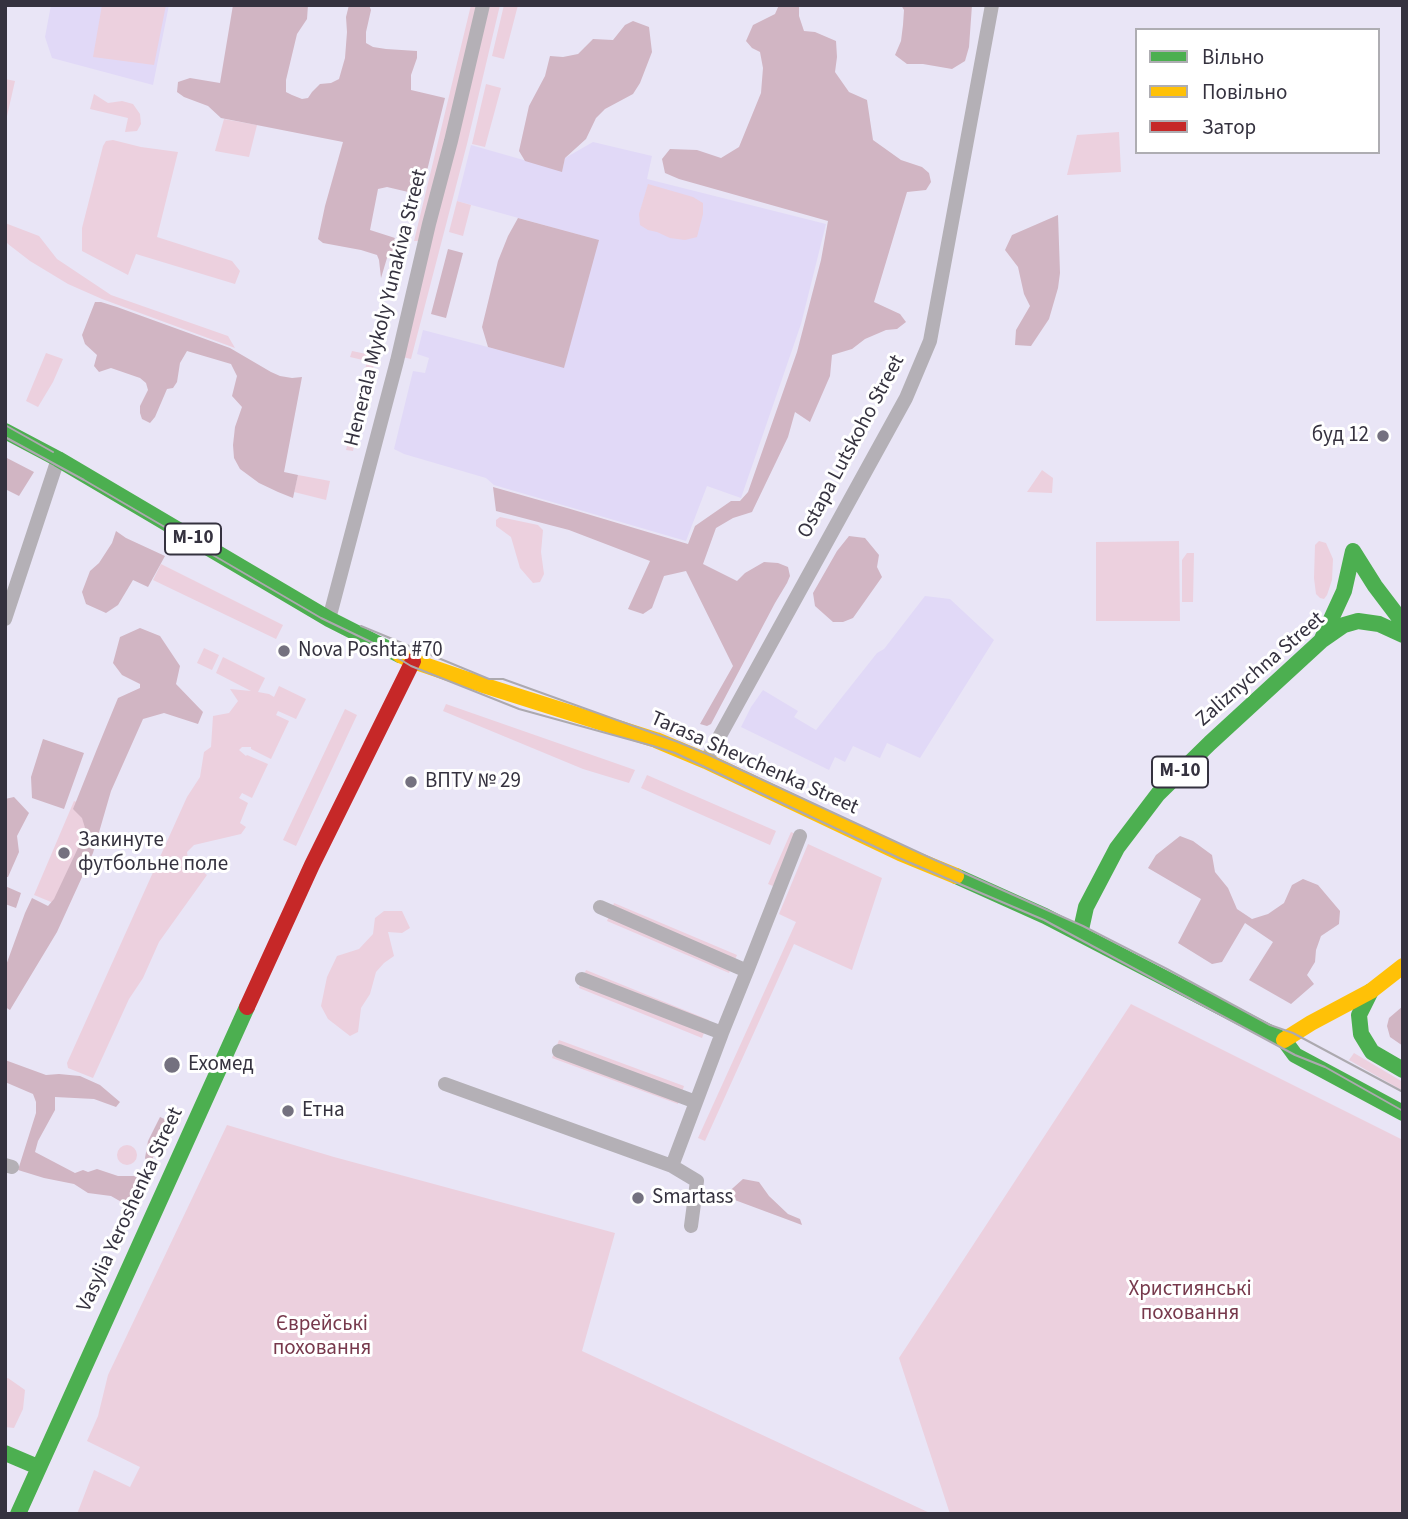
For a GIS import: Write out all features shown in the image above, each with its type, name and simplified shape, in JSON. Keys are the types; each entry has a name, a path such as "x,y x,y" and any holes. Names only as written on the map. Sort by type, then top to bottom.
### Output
{"main road":[{"name":"Tarasa Shevchenka Street","path":"5,431 58,459 329,619 413,661 667,744 706,761 900,853 1045,916 1284,1040 1295,1055 1403,1113"},
{"path":"1321,641 1344,591 1353,551 1403,623"},
{"name":"Zaliznychna Street","path":"1080,934 1086,907 1117,848 1158,794 1210,743 1321,641 1344,625 1358,621 1379,624 1403,635"},
{"name":"Vasylia Yeroshenka Street","path":"18,1514 317,855 413,661"},
{"path":"1284,1040 1371,991 1403,966"},
{"path":"1371,991 1359,1016 1361,1034 1372,1052 1403,1070"},
{"path":"5,1453 38,1467"}],"street":[{"name":"Henerala Mykoly Yunakiva Street","path":"329,619 397,361 483,5"},
{"name":"Ostapa Lutskoho Street","path":"706,761 906,398 930,341 992,5"},
{"path":"5,619 58,459"},
{"path":"673,1166 722,1032 800,836"},
{"path":"600,907 747,971"},
{"path":"582,979 722,1032"},
{"path":"559,1051 696,1102"},
{"path":"444,1084 673,1166 697,1181 691,1226"}],"shaded area":[{"path":"51,5 169,5 153,85 52,58 45,37"},
{"path":"233,5 308,5 307,19 297,34 286,80 286,92 292,95 308,98 320,84 339,79 345,58 349,5 369,5 371,10 366,43 373,47 417,51 411,75 411,90 445,98 421,195 387,187 378,189 370,230 395,238 394,240 407,246 401,259 387,258 381,278 377,255 323,243 318,239 343,142 221,118 208,106 177,92 178,82 190,78 220,83"},
{"path":"779,5 799,5 804,31 815,32 836,41 835,72 849,92 867,100 873,140 901,160 922,167 929,173 931,182 926,190 907,192 874,302 900,314 906,322 897,329 886,330 865,339 852,349 832,355 830,376 810,422 795,412 788,437 752,512 733,518 716,528 703,564 737,581 764,562 788,567 790,576 711,724 707,726 700,724 733,666 686,571 664,576 652,608 643,614 628,609 650,561 569,530 496,511 493,487 688,544 695,526 731,501 740,501 748,492 797,352 821,260 828,221 679,179 665,173 662,159 670,149 697,150 721,158 739,147 761,93 763,68 760,52 746,41 753,25 775,14"},
{"path":"901,5 972,5 969,47 965,61 952,69 907,64 895,55 901,41 903,25 904,10"},
{"path":"633,21 649,27 652,52 633,94 605,109 596,118 586,139 565,158 562,172 525,161 519,151 529,106 545,76 550,56 578,54 593,39 613,40 625,25"},
{"path":"593,142 652,156 647,179 826,224 801,324 741,498 707,486 686,541 494,485 486,478 394,449 413,371 425,373 429,358 417,354 423,330 564,367 598,240 457,201 471,145 562,171 565,158"},
{"path":"1058,215 1060,273 1049,319 1031,346 1015,345 1016,330 1030,306 1024,294 1018,267 1005,250 1012,235"},
{"path":"518,218 599,240 564,368 488,347 482,327 498,261"},
{"path":"448,249 463,253 446,318 431,314"},
{"path":"95,302 117,307 230,348 280,376 302,377 284,472 298,475 293,498 259,483 240,469 234,458 235,427 242,407 232,396 237,376 231,364 187,351 180,363 177,382 173,388 167,389 150,423 142,419 140,413 140,406 148,390 146,383 140,378 111,368 99,372 94,366 97,355 85,344 82,335"},
{"path":"5,457 34,472 19,496 5,489"},
{"path":"116,531 165,556 148,587 133,580 118,605 106,613 86,604 82,592 90,571 99,563 112,543"},
{"path":"849,536 865,538 879,555 877,567 882,577 853,618 833,622 815,606 813,593 837,551"},
{"path":"925,596 950,599 994,640 920,758 887,743 880,758 853,746 845,762 835,757 829,770 741,727 763,690 798,711 794,717 816,730"},
{"path":"140,628 160,636 180,666 176,684 203,712 198,724 164,713 143,719 111,791 93,853 57,932 10,1010 5,1007 5,968 25,913 32,898 48,906 54,899 86,831 82,818 73,809 97,749 118,698 140,688 140,684 122,675 113,663 120,637"},
{"path":"43,739 84,753 64,809 32,798 31,777"},
{"path":"14,797 29,813 17,836 19,852 8,877 5,877 5,799"},
{"path":"1180,836 1193,841 1212,855 1215,872 1228,888 1237,909 1252,919 1268,914 1284,903 1292,885 1303,879 1318,885 1340,911 1339,924 1321,936 1315,962 1307,975 1314,984 1291,1004 1249,980 1273,942 1245,923 1222,962 1212,964 1178,943 1201,899 1148,868 1156,855"},
{"path":"5,886 21,893 16,908 5,904"},
{"path":"1403,1006 1403,1046 1390,1037 1387,1026 1389,1018"},
{"path":"5,1060 46,1075 80,1076 100,1085 120,1102 116,1107 94,1099 55,1097 55,1110 35,1152 75,1173 97,1169 118,1176 134,1176 144,1181 132,1208 111,1196 88,1193 74,1184 18,1170 36,1113 36,1102 33,1094 5,1082"},
{"path":"160,1117 169,1121 169,1124 149,1166 145,1158 148,1141"},
{"path":"743,1179 759,1182 788,1214 800,1219 802,1225 724,1196"}],"green space":[{"path":"102,5 166,5 154,65 93,57"},
{"path":"471,5 500,5 411,359 398,356 424,241 414,241"},
{"path":"504,5 518,5 504,59 492,56"},
{"path":"5,79 15,81 5,125"},
{"path":"486,84 501,88 485,147 472,144"},
{"path":"94,94 108,103 122,101 133,104 140,114 141,124 137,131 125,132 128,118 90,109"},
{"path":"224,119 257,125 249,157 215,151"},
{"path":"1119,132 1121,172 1067,175 1077,135"},
{"path":"106,141 178,152 157,237 232,261 240,271 235,284 136,254 128,275 82,251 82,228 103,146"},
{"path":"648,184 693,197 703,203 697,237 685,240 670,238 640,225 639,214"},
{"path":"457,201 471,205 463,236 449,232"},
{"path":"5,223 39,236 57,259 111,295 228,336 235,348 68,284 8,244 5,240"},
{"path":"352,351 376,356 353,451 346,450 367,361 350,357"},
{"path":"46,353 63,359 38,407 26,401"},
{"path":"1042,470 1053,478 1052,493 1027,492"},
{"path":"298,475 330,481 326,500 294,492"},
{"path":"500,517 538,525 543,530 541,552 544,574 540,582 533,583 520,568 511,537 496,526 496,520"},
{"path":"1179,541 1180,621 1096,621 1096,542"},
{"path":"1319,541 1326,543 1333,559 1332,580 1324,599 1316,594 1314,578 1315,545"},
{"path":"1187,553 1194,553 1193,602 1182,602 1182,560"},
{"path":"161,564 283,625 276,639 153,580"},
{"path":"204,648 219,655 212,670 197,663"},
{"path":"223,657 265,678 258,692 274,697 279,686 306,699 296,719 278,711 276,715 289,721 271,759 251,747 242,747 239,750 246,756 268,764 252,798 242,793 239,798 248,803 240,823 246,827 241,834 194,845 187,852 188,860 207,875 159,942 143,978 129,999 93,1078 68,1068 67,1063 187,797 200,777 204,752 211,747 213,716 229,713 238,701 230,689 251,691 216,673"},
{"path":"446,704 635,770 629,783 583,769 443,711"},
{"path":"345,709 357,715 296,846 283,840"},
{"path":"647,775 776,831 770,845 641,788"},
{"name":"Закинуте футбольне поле","path":"74,801 95,810 56,904 34,895"},
{"path":"791,832 796,834 773,886 768,884"},
{"path":"808,844 882,878 852,970 794,944 705,1141 698,1138 796,922 779,914"},
{"path":"614,903 737,955 729,973 607,921"},
{"path":"384,911 402,911 410,928 402,933 388,932 394,956 376,972 370,994 361,1008 358,1032 350,1036 328,1019 321,1006 327,977 337,956 359,949 373,934 375,918"},
{"path":"586,970 709,1020 702,1038 579,988"},
{"name":"Християнські поховання","path":"1131,1004 1403,1140 1403,1514 950,1514 899,1358"},
{"path":"559,1040 684,1086 678,1104 552,1058"},
{"path":"1354,1053 1403,1082 1403,1091 1349,1060"},
{"name":"Єврейські поховання","path":"227,1125 334,1157 615,1233 582,1351 932,1514 77,1514 94,1470 130,1487 140,1467 87,1441 98,1416 108,1375"},
{"path":"127,1145 134,1148 137,1155 134,1162 127,1165 120,1162 117,1155 120,1148"},
{"path":"8,1378 25,1390 23,1409 14,1428 5,1427 5,1379"}],"tram line":[{"path":"5,425 53,452"},
{"path":"5,437 321,618 373,643 411,666 519,709 675,753 899,858 1044,920 1295,1055 1325,1067 1403,1111"},
{"path":"361,626 489,679 503,679 709,755 1083,926 1403,1092"}],"traffic: fast":[{"path":"5,431 58,459 329,619 400,655"},
{"path":"1353,551 1403,623"},
{"path":"1321,641 1344,591 1353,551"},
{"path":"1080,934 1086,907 1117,848 1158,794 1210,743 1321,641 1344,625 1358,621 1379,624 1403,635"},
{"path":"956,876 1045,916 1284,1040 1295,1055 1403,1113"},
{"path":"1371,991 1359,1015 1361,1034 1372,1052 1403,1070"},
{"path":"18,1514 247,1007"},
{"path":"5,1453 38,1467"}],"traffic: slow":[{"path":"400,655 486,686 656,740 900,853 956,876"},
{"path":"1284,1040 1371,991 1403,966"}],"traffic: jam":[{"path":"247,1007 312,865 413,661"}],"place":[{"name":"буд 12","path":"1383,436"},
{"name":"Nova Poshta #70","path":"284,651"},
{"name":"ВПТУ № 29","path":"411,782"},
{"name":"Закинуте футбольне поле","path":"64,853"},
{"name":"Ехомед","path":"172,1065"},
{"name":"Етна","path":"288,1111"},
{"name":"Smartass","path":"638,1198"}]}
